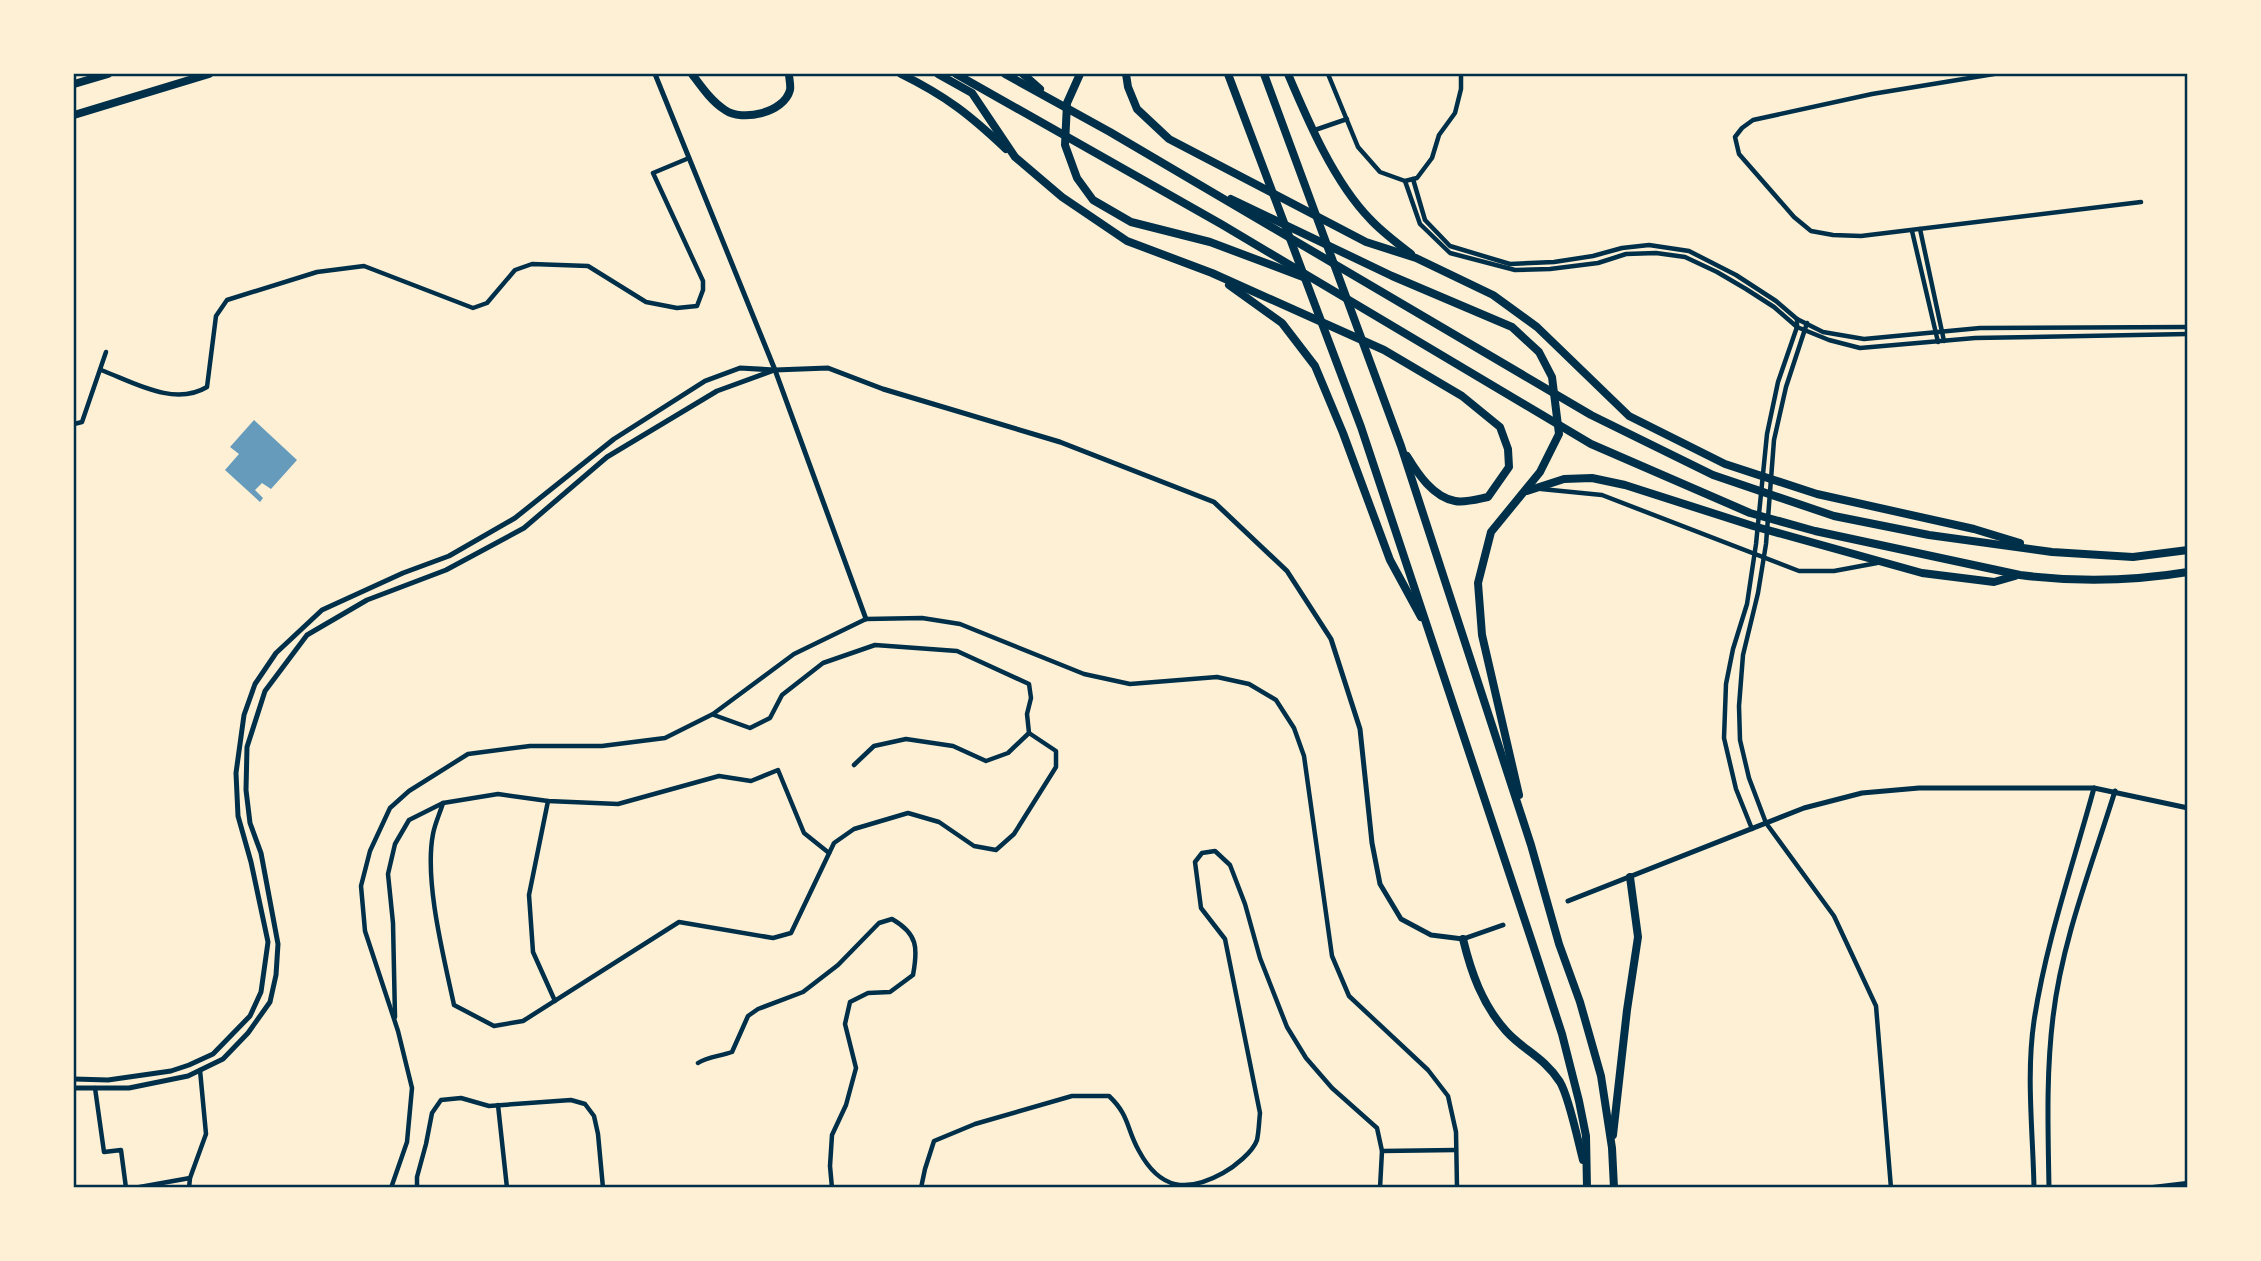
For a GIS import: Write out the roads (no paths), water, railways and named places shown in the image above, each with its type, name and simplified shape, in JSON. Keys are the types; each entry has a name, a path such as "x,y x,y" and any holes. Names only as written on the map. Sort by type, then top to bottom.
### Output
{"highway":[{"path":"74,84 108,74"},
{"path":"74,115 209,74"},
{"path":"692,74 726,112 750,114 771,111 782,103 790,89 789,74"},
{"path":"901,74 937,91 970,115 1062,197 1127,241 1212,273 1384,350 1462,396 1500,427 1508,449 1509,467 1488,497 1455,501 1438,494 1421,478 1401,446"},
{"path":"938,74 972,93 1015,157"},
{"path":"956,74 1321,283 1591,444 1750,513 1815,531 2046,579 2148,579 2188,572"},
{"path":"1005,74 1591,415 1713,475 1834,516 1929,535 2046,551 2133,557 2188,550"},
{"path":"1023,74 1052,100"},
{"path":"1080,74 1067,103 1065,145 1077,178 1093,200 1131,222 1210,242 1321,283"},
{"path":"1126,74 1128,88 1137,109 1169,139 1366,242 1416,258 1493,295 1537,327 1629,416 1725,464 1817,494 1974,529 2046,551"},
{"path":"1228,74 1361,427 1562,1034 1586,1136 1587,1188"},
{"path":"1288,74 1312,131 1345,186 1369,218 1416,258"},
{"path":"1265,77 1401,446 1531,845 1601,1076 1612,1149 1614,1188"},
{"path":"1178,173 1392,276 1512,327 1539,352 1552,377 1559,435 1529,490"},
{"path":"1212,273 1282,323 1315,366 1390,560 1431,636"},
{"path":"1531,845 1482,635 1478,583 1491,532 1515,501 1529,490 1564,479 1592,478 1625,485 1753,526 1922,573 1994,582 2020,575"},
{"path":"1612,1149 1638,937 1630,877"},
{"path":"1463,939 1485,1002 1507,1032 1543,1060 1562,1084 1587,1171"}],"street":[{"path":"655,74 775,370 866,619"},
{"path":"1328,74 1359,147 1380,172 1405,181 1417,178 1432,159 1438,135 1455,113 1461,89 1461,74"},
{"path":"1994,74 1872,94 1753,120 1735,137 1739,154 1794,217 1811,231 1833,235 1861,236 1912,231 2141,202"},
{"path":"1312,131 1347,119"},
{"path":"100,370 171,396 194,395 206,387 216,316 227,300 317,272 364,266 473,308 487,303 515,270 532,264 588,266 646,302 677,309 697,306 703,290 703,281 653,173 689,158"},
{"path":"1413,179 1425,220 1450,246 1510,264 1554,262 1649,245 1689,251 1736,275 1797,318 1823,332 1864,339 1980,328 2188,327"},
{"path":"1405,181 1420,224 1450,253 1515,270 1550,270 1598,263 1626,254 1656,253 1685,257 1746,289 1774,307 1797,327 1860,348 2026,336 2188,334"},
{"path":"1920,229 1941,342"},
{"path":"1912,231 1934,332 1941,342"},
{"path":"1752,829 1736,789 1724,738 1726,684 1733,649 1747,604 1767,434 1778,382 1797,327 1797,318"},
{"path":"1807,324 1786,387 1774,440 1766,544 1758,593 1743,655 1739,706 1740,740 1749,778 1766,823 1834,916 1876,1006 1891,1188"},
{"path":"74,424 82,422 107,352"},
{"path":"74,1079 108,1080 171,1072 213,1054 250,1016 261,992 268,942 238,816 236,773 244,715 256,684 276,653 322,610 403,573 449,556 515,518 614,439 705,381 740,368 828,368 883,389 1060,442 1214,502 1287,571 1331,639 1360,729 1372,843 1380,884 1401,919 1431,935 1463,939 1503,925"},
{"path":"74,1088 129,1088 188,1076 223,1059 270,1002 276,975 278,944 261,853 250,823 247,747 265,691 307,635 367,600 446,570 524,528 607,457 717,391 775,370"},
{"path":"1529,490 1602,495 1799,571 1835,571 1878,562"},
{"path":"391,1188 407,1142 412,1088 396,1022 365,931 361,886 370,851 390,808 409,790 468,754 530,746 602,746 665,738 713,714 794,654 866,619 922,618 960,624 1084,674 1130,684 1217,677 1249,684 1276,700 1294,728 1304,756 1332,956 1349,996 1428,1070 1448,1096 1456,1132 1457,1188"},
{"path":"713,714 750,728 770,718 782,695 823,663 875,645 957,651 1029,684 1029,733"},
{"path":"854,765 874,746 906,739 953,746 986,761 1008,753 1029,733"},
{"path":"443,803 433,833 431,872 442,950 454,1005 494,1026 523,1021 679,922 773,938 791,933 834,843 854,829 908,813 939,822 974,846 996,850 1014,834 1056,768 1056,751 1029,733"},
{"path":"396,1022 393,923 388,874 395,844 409,820 443,803 498,794 548,801 618,804 719,776 751,781 778,771 804,833 829,853"},
{"path":"1568,901 1804,808 1862,793 1919,788 2094,788 2188,808"},
{"path":"2034,1188 2031,1077 2033,1024 2044,969 2094,788"},
{"path":"2049,1188 2047,1080 2053,1015 2067,944 2115,791"},
{"path":"548,801 529,895 533,952 555,1001"},
{"path":"921,1188 934,1141 975,1124 1072,1096 1109,1096 1122,1109 1139,1151 1153,1172 1168,1182 1184,1187 1210,1180 1233,1168 1257,1142 1260,1113 1226,939 1201,908 1195,862 1202,853 1216,851 1230,865 1245,904 1260,958 1287,1027 1306,1058 1332,1088 1377,1128 1382,1151 1380,1188"},
{"path":"698,1063 732,1052 748,1016 758,1009 803,992 838,965 879,923 892,919 902,924 914,937 917,954 913,975 890,992 868,993 850,1002 845,1024 856,1068 846,1105 832,1135 832,1188"},
{"path":"189,1188 206,1133 200,1070"},
{"path":"95,1088 104,1152 121,1150 126,1188"},
{"path":"416,1188 432,1113 441,1100 461,1098 489,1106 571,1100 585,1104 594,1116 603,1188"},
{"path":"498,1105 507,1188"},
{"path":"1382,1151 1457,1150"},
{"path":"134,1188 190,1178"},
{"path":"2146,1188 2188,1183"}],"water":[{"path":"254,420 297,460 271,489 262,483 255,490 263,498 260,502 225,470 239,454 230,447"}]}
